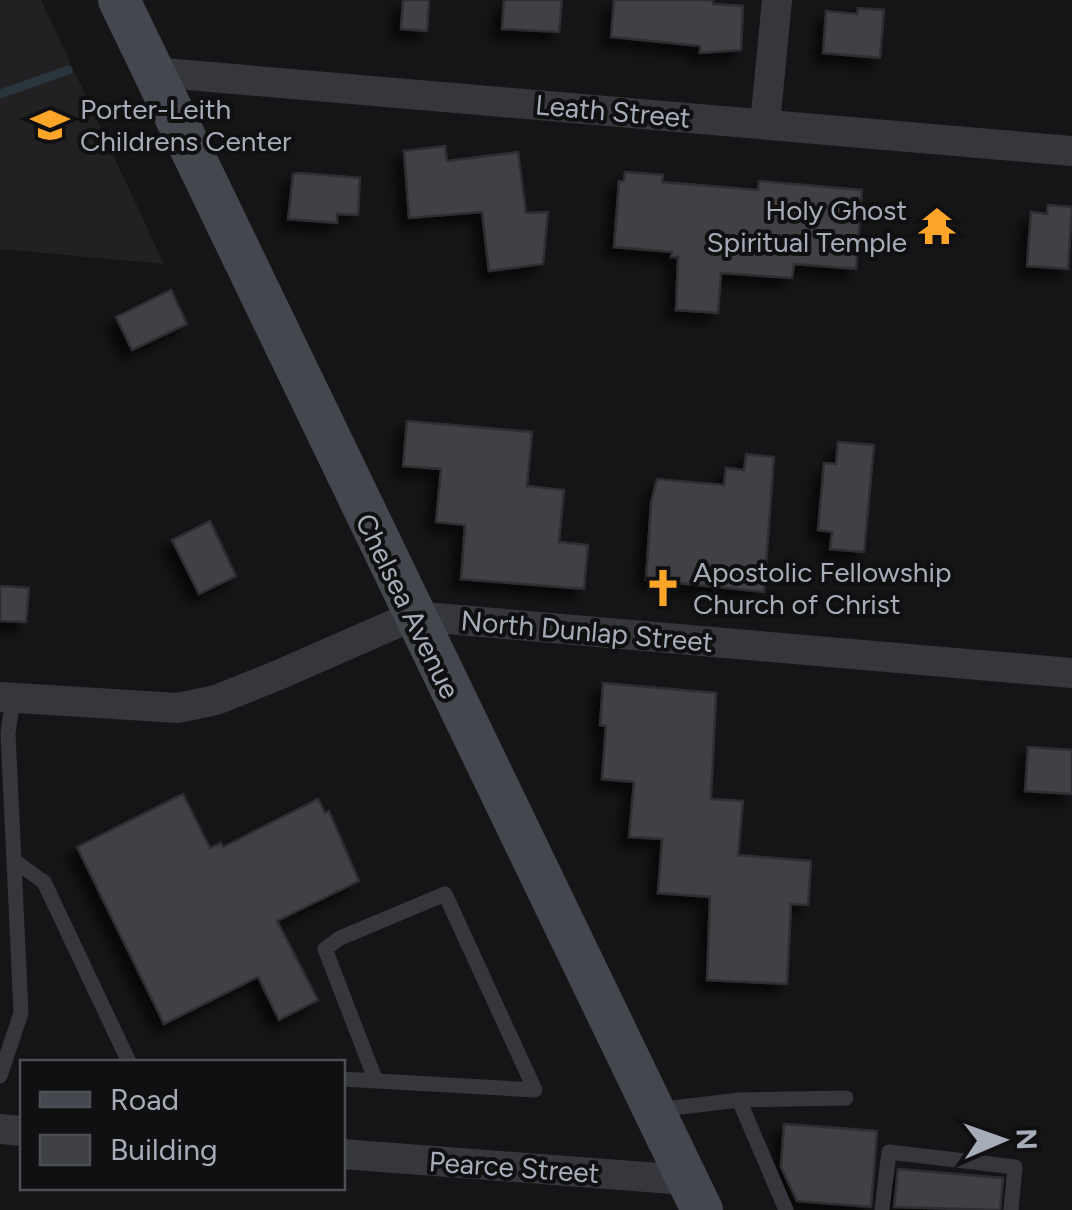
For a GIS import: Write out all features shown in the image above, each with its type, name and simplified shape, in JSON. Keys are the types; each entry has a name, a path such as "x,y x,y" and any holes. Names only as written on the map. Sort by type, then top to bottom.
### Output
{"main road":[{"name":"Chelsea Avenue","path":"119,0 694,1195"}],"street":[{"path":"765,124 777,0"},
{"name":"Leath Street","path":"153,72 1072,151"},
{"name":"North Dunlap Street","path":"6,697 178,708 216,700 413,616 1072,674"},
{"name":"Pearce Street","path":"345,1154 694,1195"}],"lane":[{"path":"2,1071 21,1013 6,697"},
{"path":"16,862 44,882 129,1060"},
{"path":"345,1079 534,1090 445,894 340,938 326,949 376,1080"},
{"path":"652,1110 738,1100 846,1098"},
{"path":"738,1100 786,1210"},
{"path":"882,1210 890,1152 966,1168 1015,1167 1011,1210"}],"shaded area":[{"name":"Porter-Leith Childrens Center","path":"0,0 41,0 164,264 0,249"}],"building":[{"path":"403,0 429,0 427,31 401,29"},
{"path":"504,0 562,0 559,32 502,29"},
{"path":"614,0 713,0 713,4 743,6 741,50 700,53 700,46 611,37"},
{"path":"858,8 884,10 880,58 823,53 826,11 857,14"},
{"path":"445,146 447,161 518,152 526,213 548,212 543,264 489,271 482,212 409,218 404,151"},
{"path":"625,172 663,175 662,182 758,190 759,181 862,190 856,269 794,264 792,278 721,273 718,313 676,310 678,257 671,257 672,252 614,247 619,181 624,181"},
{"path":"293,174 360,178 358,215 337,214 337,223 288,219"},
{"path":"1048,205 1072,207 1068,269 1027,266 1031,212 1047,214"},
{"path":"171,290 187,324 132,350 116,317"},
{"path":"407,421 532,432 527,486 564,490 559,542 588,545 584,589 461,579 465,525 436,522 441,469 403,466"},
{"path":"838,442 874,445 864,552 830,549 832,532 818,530 824,463 836,464"},
{"path":"746,454 774,457 764,592 646,580 651,503 657,479 724,485 726,468 744,470"},
{"path":"210,521 236,576 199,594 172,540"},
{"path":"0,586 29,588 26,622 0,621"},
{"path":"603,683 716,693 711,799 743,801 738,855 811,861 808,905 791,904 787,984 707,980 710,897 658,893 662,839 629,837 634,782 602,779 606,726 600,725"},
{"path":"1028,747 1072,750 1072,794 1025,791"},
{"path":"183,794 210,848 221,843 223,847 318,799 325,813 329,811 359,881 277,921 318,1000 279,1020 258,977 164,1024 77,847"},
{"path":"784,1124 877,1131 871,1207 797,1201 781,1167"},
{"path":"898,1169 1003,1178 1000,1210 894,1207"}],"waterway":[{"path":"0,94 68,70"}],"place":[{"name":"Porter-Leith Childrens Center","path":"50,125"},
{"name":"Holy Ghost Spiritual Temple","path":"937,226"},
{"name":"Apostolic Fellowship Church of Christ","path":"663,588"}]}
